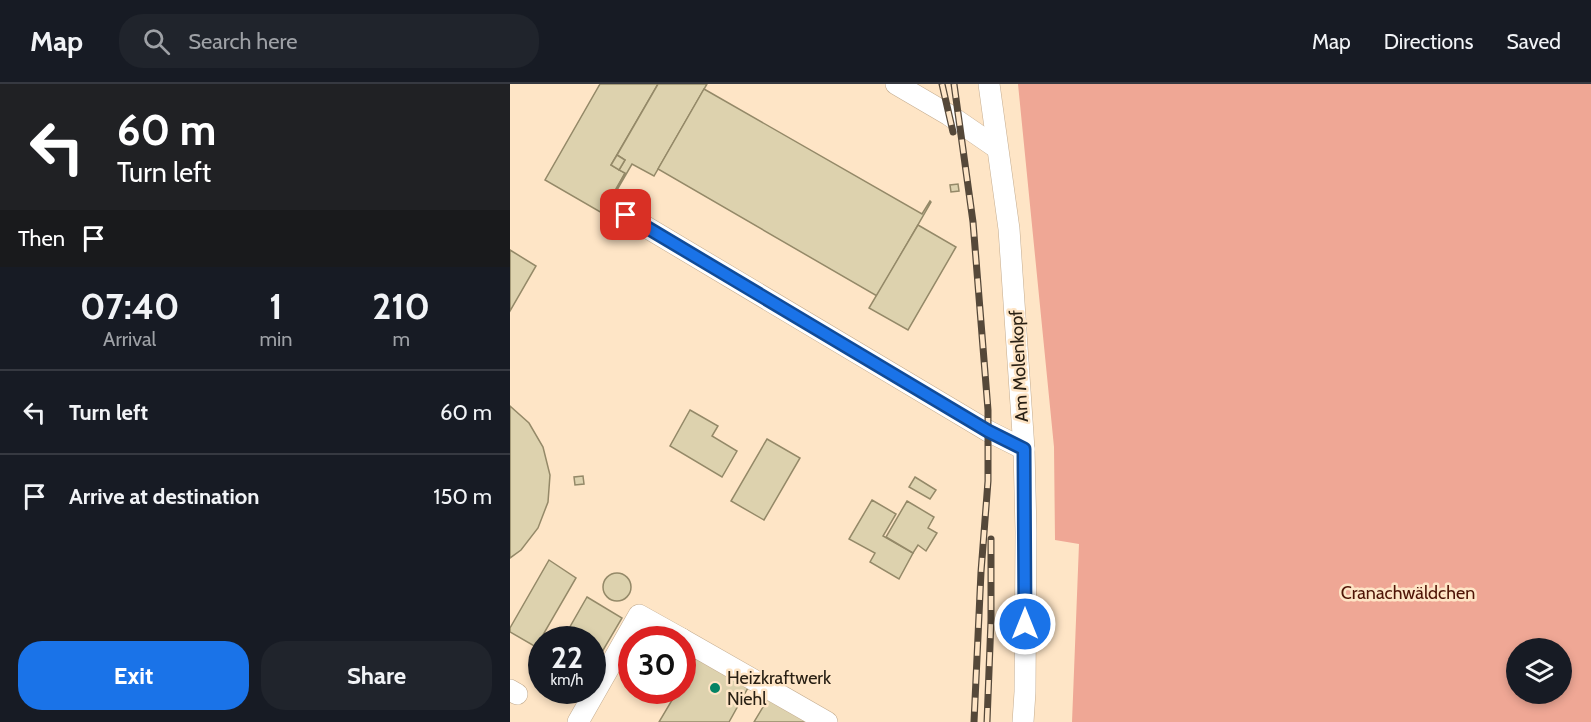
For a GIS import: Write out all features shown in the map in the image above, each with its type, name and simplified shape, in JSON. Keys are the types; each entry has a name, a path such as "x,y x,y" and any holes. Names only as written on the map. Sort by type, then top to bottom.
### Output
{"street":[{"path":"896,84 949,115 997,148"},
{"name":"Am Molenkopf","path":"989,84 1010,241 1024,449 1026,543 1023,722"},
{"path":"626,215 988,431 1024,449"},
{"path":"633,626 639,615 659,626"},
{"path":"696,647 827,722"},
{"path":"578,722 618,652"}],"green space":[{"name":"Cranachwäldchen","path":"1018,84 1591,84 1591,722 1072,722 1079,544 1055,540 1054,447"}],"building":[{"path":"600,84 658,84 611,165 625,173 602,213 545,180"},
{"path":"658,84 707,84 654,176 632,164 603,214 625,173 619,170 625,160 617,155"},
{"path":"704,89 922,214 931,202 877,296 658,169"},
{"path":"617,155 625,160 619,170 611,165"},
{"path":"958,184 959,191 951,192 950,185"},
{"path":"918,225 956,247 908,330 869,308"},
{"path":"510,250 536,266 510,311"},
{"path":"510,406 529,423 543,447 550,475 548,502 538,528 521,550 510,558"},
{"path":"690,410 718,426 712,436 737,451 722,477 670,446"},
{"path":"767,439 800,458 764,520 731,501"},
{"path":"583,476 584,484 575,485 574,477"},
{"path":"915,477 936,490 930,499 909,487"},
{"path":"872,500 896,514 883,536 913,553 899,579 870,562 875,553 849,539"},
{"path":"907,501 934,517 928,528 937,533 926,551 918,545 913,553 886,537"},
{"path":"549,560 576,578 548,626 528,626 528,642 510,632 510,628"},
{"path":"617,573 627,577 631,587 627,597 617,601 607,597 603,587 607,577"},
{"path":"587,597 622,618 606,645 606,626 570,626"},
{"name":"Heizkraftwerk Niehl","path":"697,656 749,686 729,722 659,722 670,704 696,704"},
{"name":"Heizkraftwerk Niehl","path":"769,697 811,722 754,722"}],"railway":[{"path":"942,84 953,132"},
{"path":"954,84 973,222 988,410 988,481 974,722"},
{"path":"987,722 991,539"}],"place":[{"name":"Heizkraftwerk Niehl","path":"715,688"}],"route":[{"path":"626,215 988,431 1024,449 1025,624"}]}
